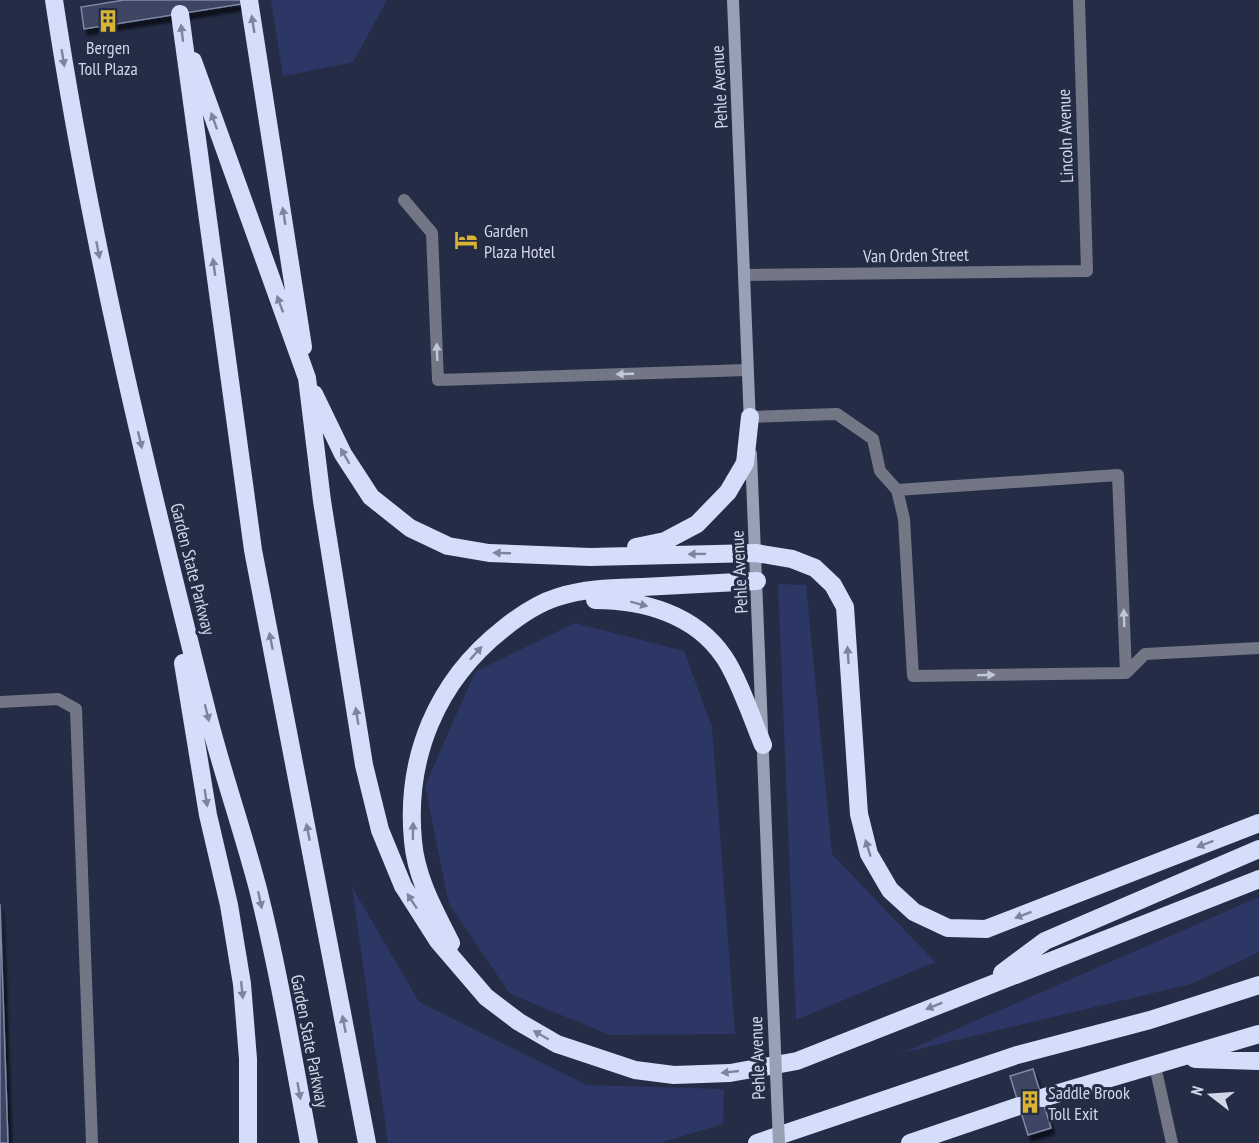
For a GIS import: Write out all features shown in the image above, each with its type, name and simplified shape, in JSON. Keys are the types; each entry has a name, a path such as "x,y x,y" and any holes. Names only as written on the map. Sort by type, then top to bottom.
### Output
{"highway":[{"name":"Garden State Parkway","path":"54,0 74,133 94,234 162,534 211,729 258,889 309,1143"},
{"path":"249,0 300,316 322,501 361,742 380,830 403,886 414,905 438,941 486,997 519,1022 557,1044 635,1070 674,1075 730,1073 797,1061 1259,879"},
{"name":"Garden State Parkway","path":"180,14 253,550 367,1143"},
{"path":"193,62 307,378 343,454 370,497 410,528 448,546 489,553 590,557 756,553 792,559 814,568 833,585 845,607 859,814 869,854 890,890 914,912 948,928 986,929 1259,823"},
{"path":"590,557 665,541 697,524 728,492 745,463 750,417"},
{"path":"162,534 208,815 229,905 242,984 248,1059 248,1143"},
{"path":"486,997 451,943 426,895 413,842 414,784 425,732 449,684 481,646 520,616 556,597 586,590 757,581"},
{"path":"520,616 595,600 632,601 669,612 697,629 724,657 764,745"},
{"path":"988,984 1045,941 1259,849"},
{"path":"1229,994 1259,980"},
{"path":"757,1143 1017,1055 1150,1020 1259,985"},
{"path":"1042,1098 1259,1034"},
{"path":"1178,1059 1259,1061"},
{"path":"914,1142 1019,1106"}],"street":[{"name":"Pehle Avenue","path":"733,0 746,275 747,370 779,1143"},
{"name":"Lincoln Avenue","path":"1079,0 1087,271"},
{"path":"404,200 432,233 438,380 747,370"},
{"name":"Van Orden Street","path":"746,275 1087,271"},
{"path":"750,417 837,414 873,439 880,471 897,490 904,519 913,676 1126,673 1144,654 1259,648"},
{"path":"897,490 1118,475 1126,673"},
{"path":"0,702 58,699 76,708 92,1143"},
{"path":"1155,1066 1172,1143"}],"shaded area":[{"path":"271,0 387,0 353,62 283,76"},
{"path":"778,584 806,585 832,854 935,962 796,1020"},
{"path":"575,623 684,651 712,727 735,1034 610,1035 510,994 449,904 425,786 475,672"},
{"path":"352,887 419,1002 587,1085 724,1089 723,1124 660,1143 388,1143"},
{"path":"1259,897 1259,952 1191,984 902,1053"}],"building":[{"name":"Bergen Toll Plaza","path":"124,0 241,0 242,4 84,29 81,7"},
{"path":"0,904 8,1143 0,1143"},
{"name":"Saddle Brook Toll Exit","path":"1033,1069 1051,1128 1028,1135 1010,1076"}],"tunnel":[{"path":"1019,1106 1042,1098"}],"place":[{"name":"Bergen Toll Plaza","path":"108,21"},
{"name":"Garden Plaza Hotel","path":"466,240"},
{"name":"Saddle Brook Toll Exit","path":"1030,1102"}]}
